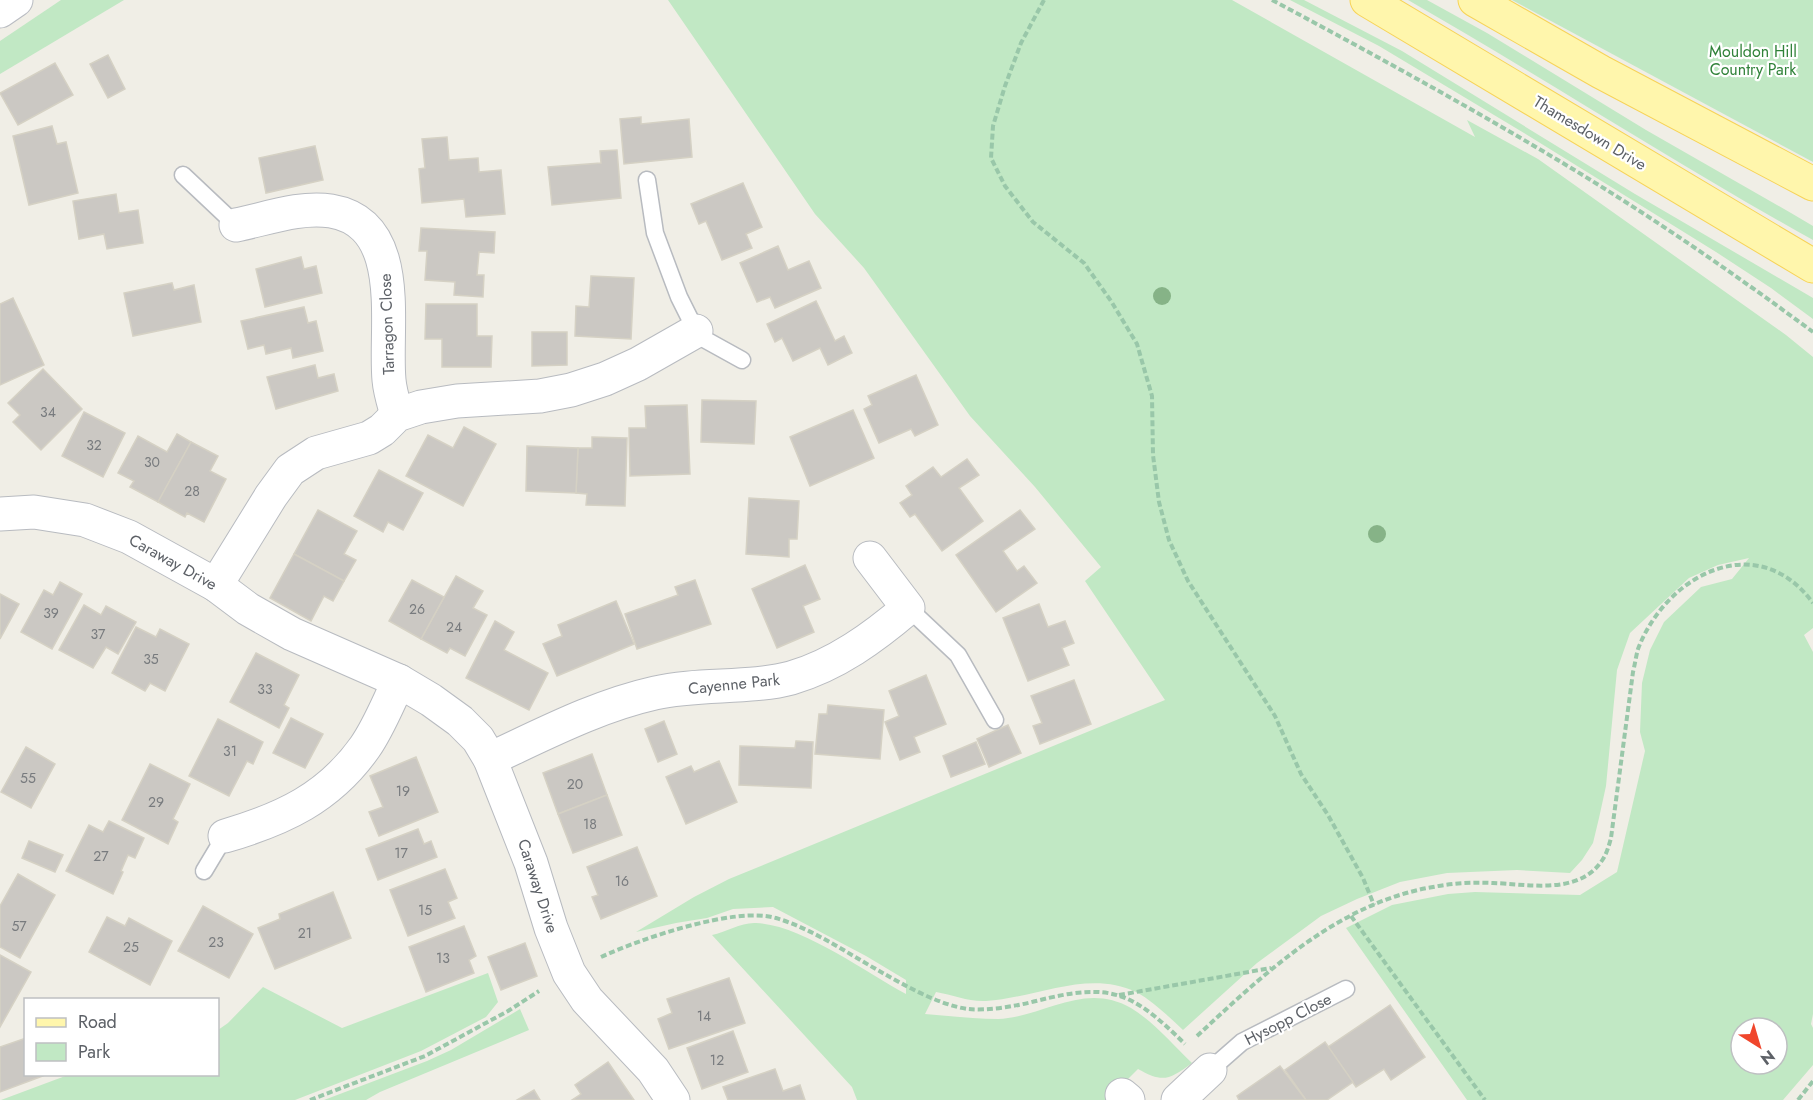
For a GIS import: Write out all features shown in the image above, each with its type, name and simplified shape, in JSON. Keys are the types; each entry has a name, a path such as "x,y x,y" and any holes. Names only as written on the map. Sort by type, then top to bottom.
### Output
{"main road":[{"name":"Thamesdown Drive","path":"1367,0 1813,266"},
{"path":"1475,0 1601,72 1813,184"}],"street":[{"name":"Tarragon Close","path":"236,225 300,211 331,211 359,222 375,241 384,265 389,291 389,382 397,416"},
{"path":"216,585 271,496 290,470 316,453 369,438 397,416 421,408 457,401 540,396 571,390 605,379 638,364 696,332"},
{"name":"Caraway Drive","path":"0,514 34,512 85,520 129,537 216,585 248,609 292,634 399,681 460,721 478,739 490,759 531,862 551,928 556,980 587,1000 653,1070 673,1100"},
{"path":"870,558 908,608"},
{"name":"Cayenne Park","path":"490,759 610,705 657,692 791,678 853,650 888,626 908,608"},
{"path":"225,836 260,826 292,812 332,785 346,772 367,745 399,681"},
{"name":"Hysopp Close","path":"1178,1100 1210,1070"}],"lane":[{"path":"183,175 236,225"},
{"path":"648,180 658,242 679,297 696,332 704,339 742,360"},
{"path":"908,608 958,655 995,720"},
{"path":"204,872 225,836"},
{"name":"Hysopp Close","path":"1210,1070 1242,1041 1346,989"}],"path":[{"path":"1044,0 1021,43 1005,86 993,126 992,158 1005,186 1034,222 1084,262 1137,344 1152,396 1153,455 1159,502 1169,540 1188,581 1275,716 1301,774 1328,815 1363,878 1374,905"},
{"path":"1272,0 1387,62 1577,172 1741,279 1813,332"},
{"path":"1195,1038 1272,968 1321,933 1374,905 1432,887 1469,882 1556,886 1572,882 1593,871 1604,859 1611,838 1633,672 1639,649 1652,624 1668,601 1691,581 1716,567 1748,564 1771,568 1790,578 1813,603"},
{"path":"310,1100 425,1056 508,1011 556,980 616,951 675,930 753,914 774,917 798,926 924,995 968,1009 1016,1006 1069,993 1108,992 1119,995 1136,1001 1187,1046"},
{"path":"1351,916 1485,1100"},
{"path":"1119,995 1272,968"},
{"path":"1798,1100 1813,1081"}],"green space":[{"path":"61,0 124,0 0,74 0,41"},
{"path":"668,0 1232,0 1475,137 1467,120 1538,159 1786,335 1813,357 1813,628 1804,635 1813,652 1813,1014 1811,1024 1813,1028 1813,1065 1783,1100 1467,1100 1346,928 1392,905 1448,894 1475,892 1580,895 1617,872 1645,751 1640,732 1642,683 1650,650 1664,622 1701,587 1732,579 1749,558 1718,565 1689,578 1630,633 1617,670 1606,786 1593,843 1570,873 1517,870 1447,873 1400,882 1357,899 1321,916 1257,963 1183,1030 1161,1009 1136,992 1099,983 1062,987 986,1001 936,992 925,1014 998,1019 1032,1013 1080,999 1097,998 1114,1001 1131,1008 1148,1020 1192,1063 1166,1078 1160,1078 1138,1069 1107,1100 857,1100 852,1087 712,935 751,923 773,925 813,940 906,994 906,980 773,907 733,909 707,918 636,932 729,879 1165,700 1085,581 1101,567 1035,487 970,416 864,268 815,214"},
{"path":"1290,0 1304,0 1402,51 1635,194 1813,298 1813,319 1716,252 1524,133 1379,46"},
{"path":"1408,0 1427,0 1487,33 1646,130 1813,226 1813,240 1711,181"},
{"name":"Mouldon Hill Country Park","path":"1512,0 1813,0 1813,162"},
{"path":"488,973 498,1002 486,1017 421,1051 295,1100 1,1100 65,1076 219,1076 219,1029 263,987 342,1028"},
{"path":"520,1009 529,1030 380,1092 366,1100 324,1100 451,1050"}],"building":[{"path":"108,55 125,89 108,98 90,64"},
{"path":"55,63 73,95 18,125 0,93"},
{"path":"641,117 641,124 689,119 692,157 624,164 620,119"},
{"path":"52,126 57,144 66,142 78,193 29,205 13,136"},
{"path":"447,137 449,160 478,158 479,172 501,170 505,214 466,217 464,199 422,203 419,169 425,168 422,139"},
{"path":"315,146 323,180 266,193 259,158"},
{"path":"617,150 621,198 552,205 548,167 601,163 600,151"},
{"path":"743,183 762,227 746,234 752,248 722,260 706,221 699,224 691,204"},
{"path":"116,194 119,213 138,210 143,243 107,249 104,234 79,239 73,201"},
{"path":"421,228 495,232 494,253 479,252 477,275 484,275 483,297 454,295 455,282 425,280 427,251 419,251"},
{"path":"778,246 788,270 809,261 821,288 775,308 770,297 757,302 740,263"},
{"path":"301,257 304,269 316,266 322,293 265,307 256,269"},
{"path":"591,276 634,278 631,339 575,336 576,306 589,307"},
{"path":"172,283 174,290 194,285 201,322 133,336 124,293"},
{"path":"13,298 44,365 0,385 0,304"},
{"path":"816,301 835,341 844,336 852,353 828,365 820,348 793,361 782,338 775,342 767,324"},
{"path":"426,304 477,304 477,336 492,336 491,367 442,367 442,339 425,339"},
{"path":"304,307 308,323 316,321 323,351 293,358 291,348 266,354 264,345 248,349 241,321"},
{"path":"532,332 567,332 567,365 532,366"},
{"path":"315,365 318,378 334,374 338,391 276,409 267,377"},
{"path":"43,369 82,409 41,450 13,422 20,415 8,403"},
{"path":"916,375 938,425 915,436 911,429 879,443 864,409 872,405 868,396"},
{"path":"702,400 756,401 754,444 701,442"},
{"path":"687,405 690,474 630,476 629,428 646,428 645,406"},
{"path":"853,410 874,458 810,486 790,437"},
{"path":"84,412 125,433 103,477 62,456"},
{"path":"464,427 496,444 463,506 406,476 428,435 453,448"},
{"path":"177,434 191,442 158,502 130,487 134,481 118,473 138,436 167,452"},
{"path":"592,437 627,438 625,506 586,505 587,494 576,493 578,448 592,448"},
{"path":"191,442 218,456 210,471 226,479 204,522 187,513 185,517 158,502"},
{"path":"527,446 578,448 576,493 526,491"},
{"path":"967,459 979,475 959,488 983,521 942,551 915,514 910,517 900,503 912,495 906,486 933,467 941,477"},
{"path":"379,470 423,493 403,530 388,522 383,532 354,516"},
{"path":"749,498 799,501 797,539 789,539 789,557 746,554"},
{"path":"318,510 357,531 344,554 356,560 344,581 294,554"},
{"path":"1020,510 1035,529 1003,551 1017,571 1024,566 1037,583 996,612 956,555"},
{"path":"294,554 344,581 333,601 324,596 311,621 270,598"},
{"path":"805,565 820,599 803,606 814,632 777,648 752,589"},
{"path":"456,576 483,591 473,608 487,615 465,656 450,648 447,653 421,639"},
{"path":"412,580 444,597 421,639 389,621"},
{"path":"695,580 711,624 637,649 625,614 678,595 675,587"},
{"path":"60,582 82,594 52,649 21,632 44,590 53,595"},
{"path":"0,594 19,604 0,639"},
{"path":"616,601 634,644 557,676 543,644 562,636 558,625"},
{"path":"1039,604 1048,627 1065,621 1074,643 1062,648 1069,665 1028,681 1003,618"},
{"path":"84,605 101,615 106,606 136,622 118,654 106,647 93,668 59,650"},
{"path":"495,621 514,632 504,650 548,673 529,710 466,678"},
{"path":"136,627 156,637 160,629 189,644 165,691 150,683 145,691 112,673"},
{"path":"256,653 299,675 284,705 289,708 279,728 230,702"},
{"path":"926,675 946,724 914,737 920,752 900,760 885,722 899,716 889,691"},
{"path":"1074,680 1091,724 1040,744 1033,726 1042,723 1031,696"},
{"path":"828,705 884,710 880,759 815,754 819,714 827,714"},
{"path":"291,718 323,734 305,768 273,753"},
{"path":"218,719 263,742 253,764 247,761 229,796 189,776"},
{"path":"664,721 677,754 658,762 645,729"},
{"path":"1008,725 1021,753 989,767 977,739"},
{"path":"796,741 813,742 811,788 739,785 740,746 795,748"},
{"path":"976,742 985,764 951,777 943,756"},
{"path":"26,747 55,764 31,808 1,792"},
{"path":"592,754 607,795 558,814 543,773"},
{"path":"416,757 438,812 379,836 369,812 383,807 370,776"},
{"path":"719,761 737,802 686,824 666,777 691,766 694,772"},
{"path":"150,764 190,784 173,819 178,822 168,844 122,820"},
{"path":"607,795 622,835 573,853 558,814"},
{"path":"109,821 144,838 135,858 128,855 113,894 66,871 89,825 103,832"},
{"path":"418,829 424,844 431,841 437,857 378,880 366,849"},
{"path":"29,841 63,855 55,872 22,858"},
{"path":"637,847 657,896 601,919 592,897 598,895 587,867"},
{"path":"445,869 457,898 448,902 455,918 408,936 390,890"},
{"path":"18,874 55,895 20,958 0,947 0,906"},
{"path":"333,892 351,938 275,969 258,928 280,919 279,914"},
{"path":"203,906 253,934 229,978 178,951"},
{"path":"107,917 125,926 129,918 172,941 150,985 89,952"},
{"path":"464,926 476,956 469,960 474,973 426,992 409,947"},
{"path":"525,943 537,976 501,990 488,957"},
{"path":"0,955 31,972 0,1027"},
{"path":"729,978 745,1023 669,1049 658,1019 672,1013 667,999"},
{"path":"1390,1005 1425,1057 1391,1080 1384,1069 1356,1087 1328,1047"},
{"path":"733,1031 748,1072 702,1089 687,1048"},
{"path":"24,1039 24,1076 43,1076 0,1092 0,1047"},
{"path":"1325,1042 1353,1082 1327,1100 1306,1100 1285,1070"},
{"path":"608,1062 634,1100 572,1100 581,1094 575,1085"},
{"path":"1280,1066 1306,1100 1239,1100 1237,1096"},
{"path":"775,1069 783,1091 800,1085 805,1100 728,1100 723,1087"},
{"path":"534,1090 540,1100 517,1100"}]}
